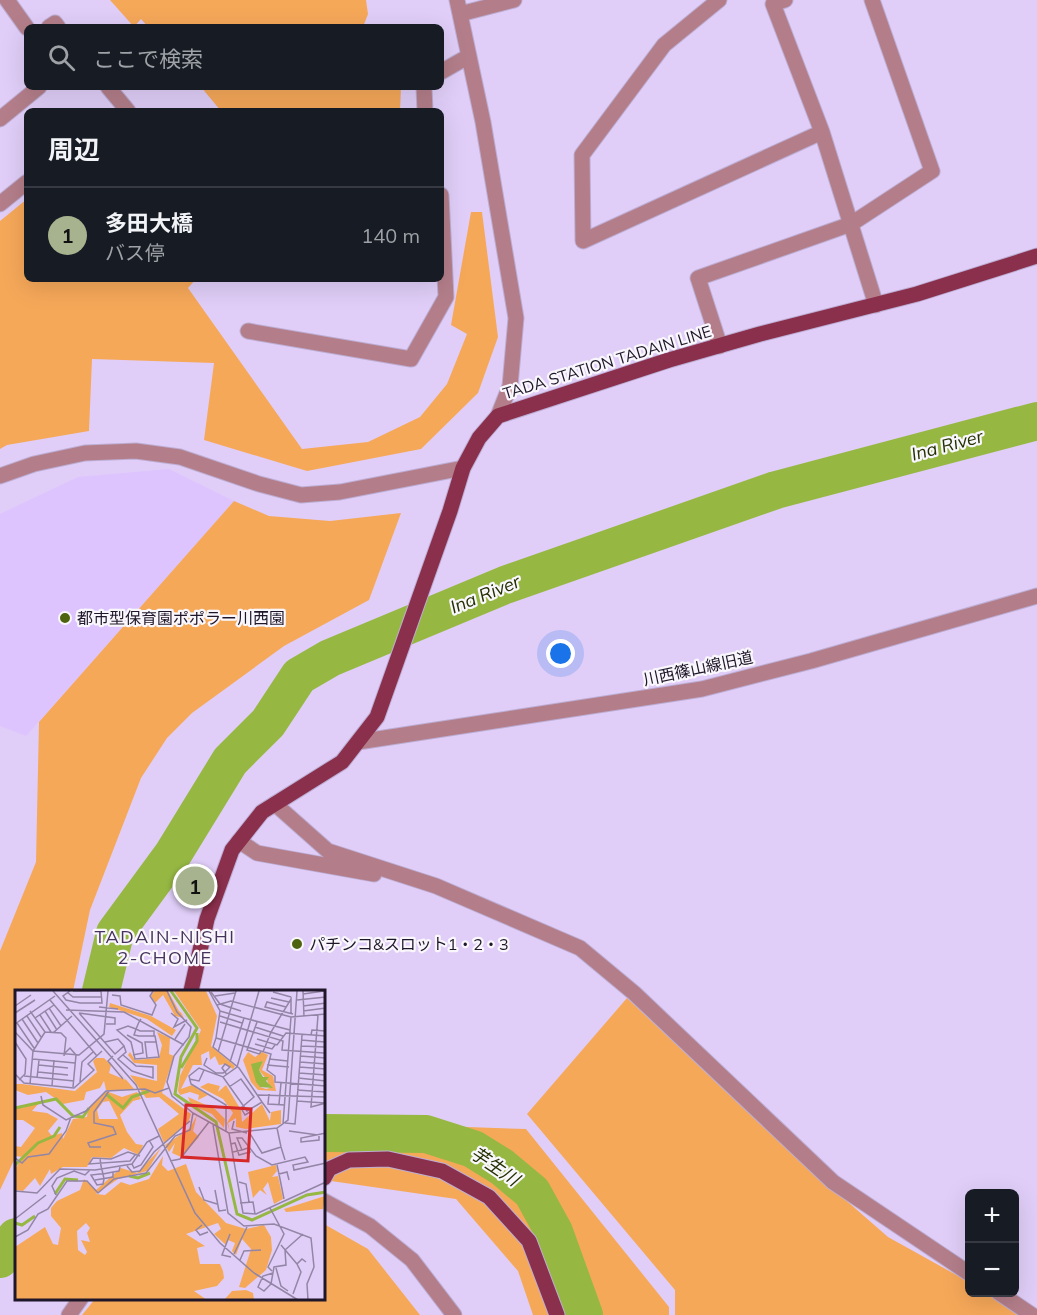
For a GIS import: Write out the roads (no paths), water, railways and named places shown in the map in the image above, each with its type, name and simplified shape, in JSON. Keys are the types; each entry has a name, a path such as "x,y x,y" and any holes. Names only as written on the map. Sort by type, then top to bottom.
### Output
{"main road":[{"name":"TADA STATION TADAIN LINE","path":"191,990 207,919 232,850 262,812 342,762 377,717 463,468 479,438 498,416 720,346 917,294 1037,256"},
{"path":"326,1174 329,1168 349,1160 388,1159 442,1171 489,1197 529,1241 557,1315"}],"street":[{"path":"7,0 24,24"},
{"path":"498,416 510,386 516,318 483,122 458,7 514,0"},
{"path":"718,0 664,45 582,154 583,242 822,132"},
{"path":"785,0 773,4 822,132 876,304"},
{"path":"720,346 698,278 851,224 932,171 872,0"},
{"path":"444,70 469,56"},
{"path":"0,119 35,90"},
{"path":"110,90 126,108"},
{"path":"424,90 425,108"},
{"path":"0,204 24,184"},
{"path":"248,331 411,359 446,297 444,256"},
{"path":"0,476 34,464 85,453 136,451 180,457 259,484 301,495 340,492 463,468"},
{"name":"川西篠山線旧道","path":"358,742 702,689 811,661 1037,596"},
{"path":"275,804 328,851 436,886 580,948 634,993 833,1182 965,1271"},
{"path":"239,841 257,853 436,886"},
{"path":"326,1202 370,1226 412,1260 454,1315"},
{"path":"1004,1297 1032,1315"},
{"path":"69,1315 80,1300"}],"waterway":[{"name":"Ina River","path":"101,990 115,933 173,854 230,761 268,723 299,676 330,658 505,585 776,490 1037,421"},
{"name":"芋生川","path":"326,1133 426,1134 473,1149 502,1167 532,1192 554,1232 584,1315"},
{"name":"Ina River","path":"0,1259 15,1238"}],"place":[{"name":"都市型保育園ポポラー川西園","path":"65,618"},
{"name":"多田大橋","path":"195,886"},
{"name":"パチンコ&スロット1・2・3","path":"297,944"}],"district":[{"name":"TADAIN-NISHI 2-CHOME","path":"165,946"}]}
